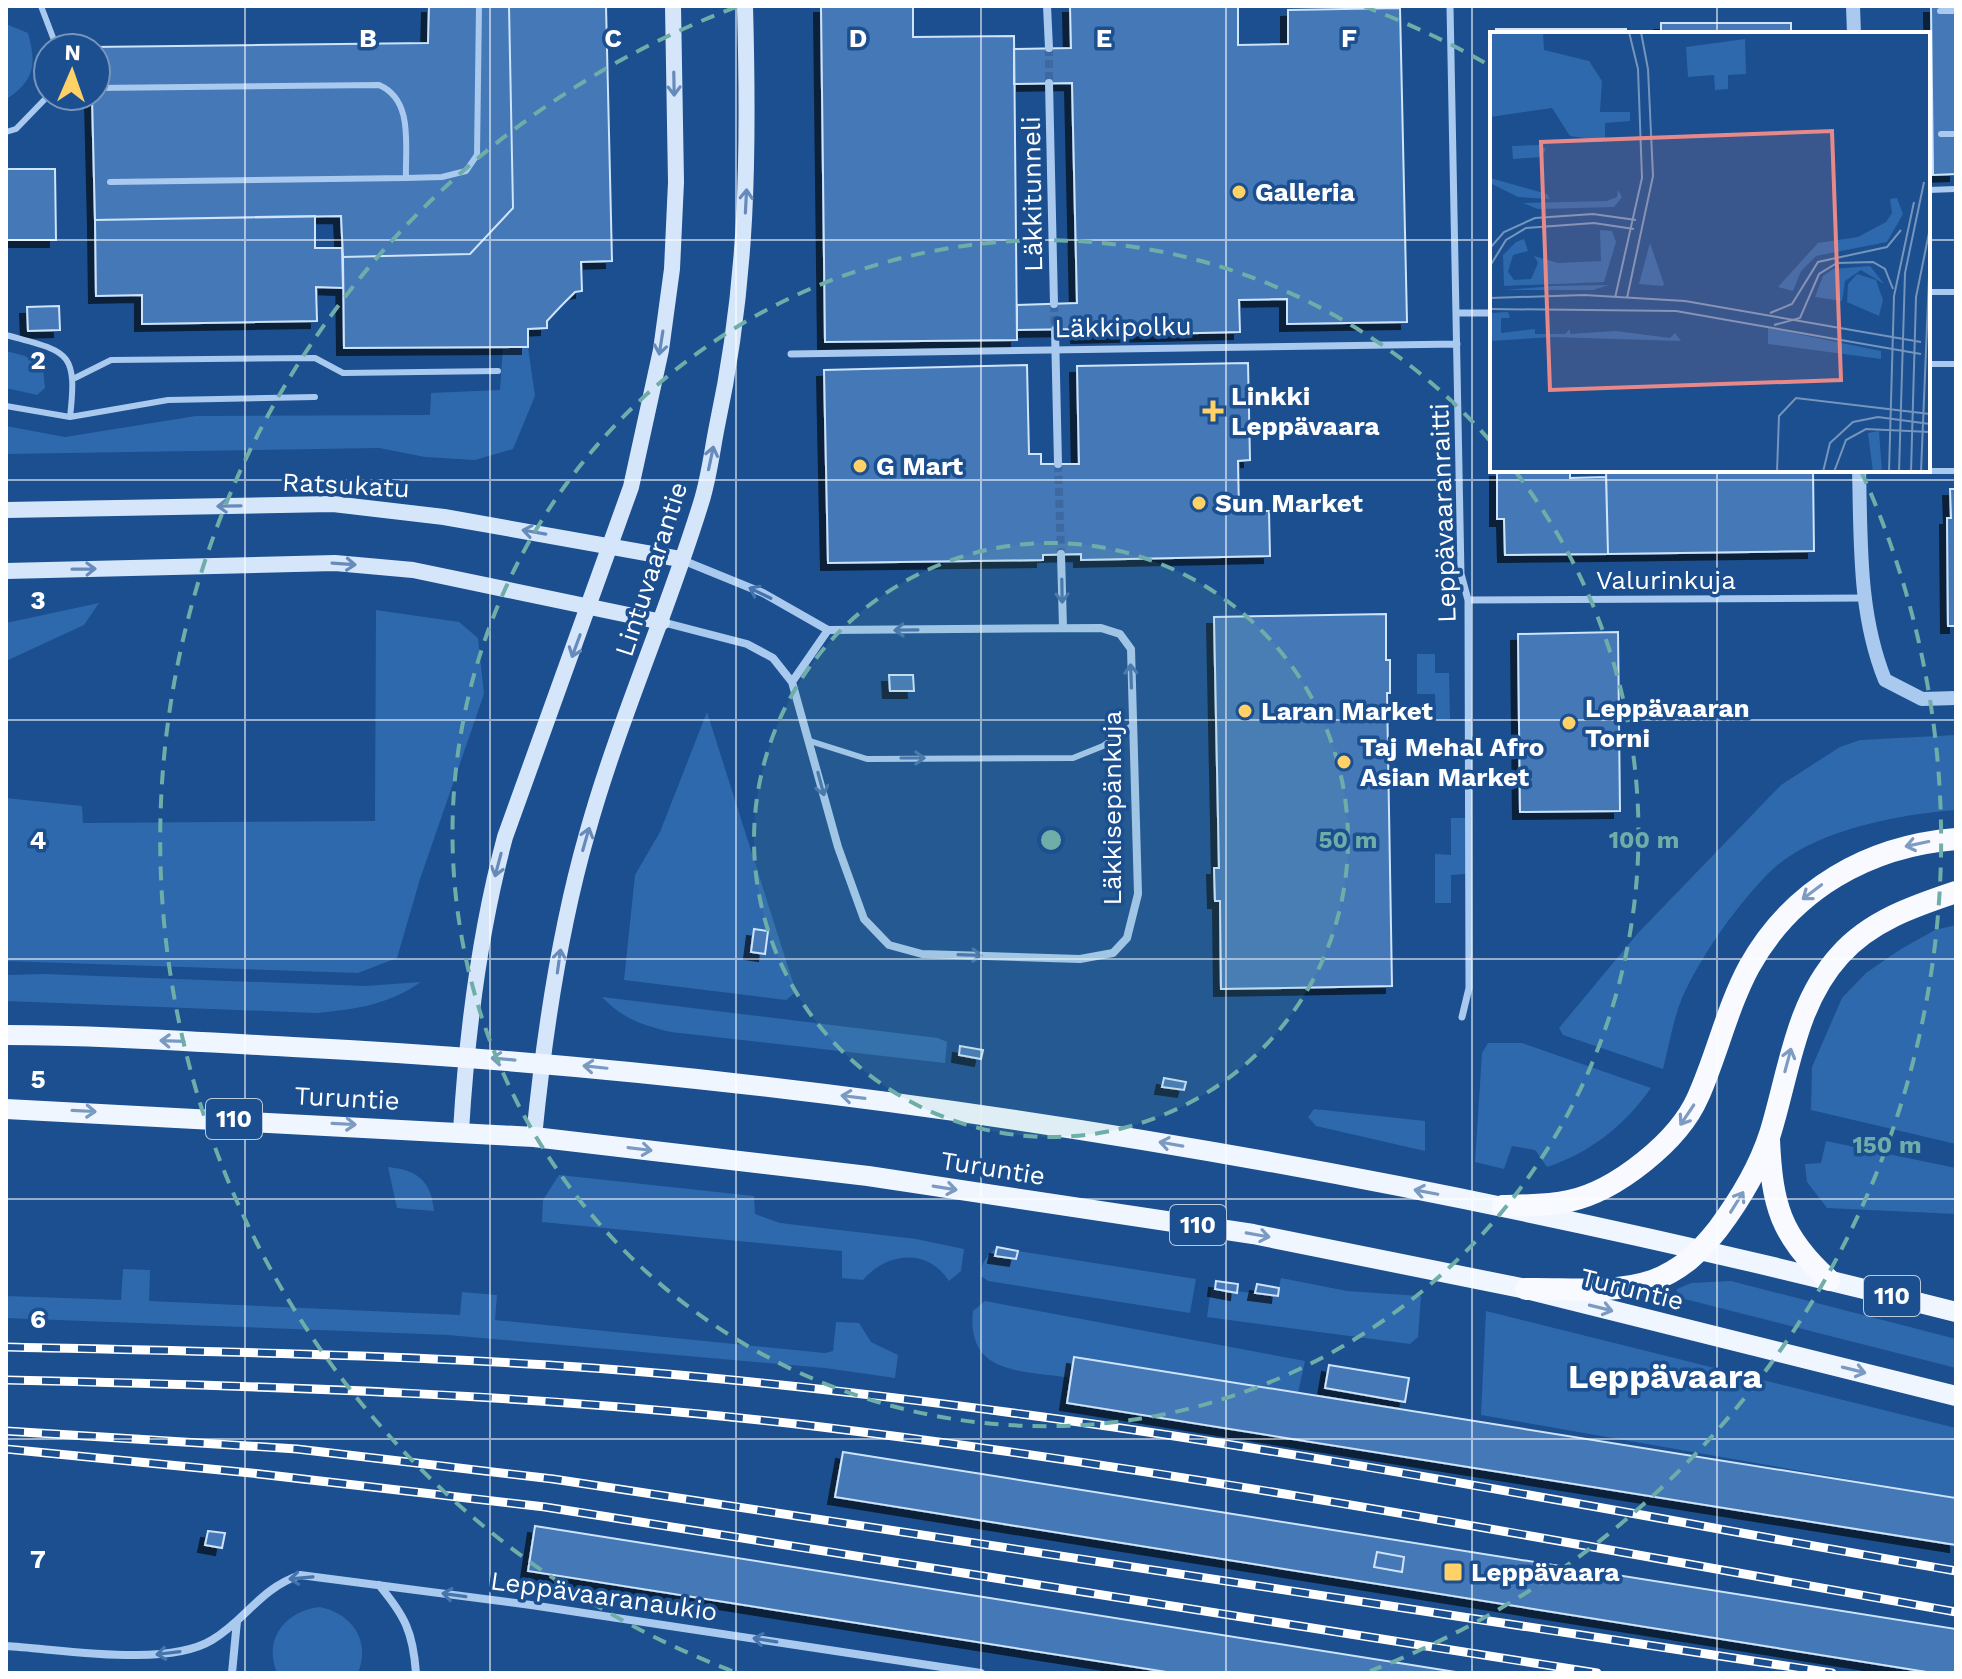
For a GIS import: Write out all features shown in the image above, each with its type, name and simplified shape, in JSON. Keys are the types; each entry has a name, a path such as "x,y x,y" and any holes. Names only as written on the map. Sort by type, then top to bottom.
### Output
{"highway":[{"path":"1503,1206 1572,1201 1623,1176 1654,1154 1677,1130 1697,1100 1748,969 1803,898 1837,874 1879,853 1956,839"},
{"path":"1526,1289 1614,1287 1649,1282 1678,1270 1701,1250 1739,1201 1769,1136 1791,1049 1814,994 1839,955 1865,932 1910,907 1956,892"},
{"path":"1769,1136 1771,1190 1782,1222 1802,1255 1829,1280"}],"main road":[{"name":"Lintuvaarantie","path":"461,1131 465,1055 476,963 501,851 590,607 638,463 661,350 672,269 676,182 673,6"},
{"name":"Lintuvaarantie","path":"534,1137 542,1062 566,914 588,830 702,501 726,387 743,259 749,156 745,6"},
{"name":"Ratsukatu","path":"6,510 333,504 404,510 680,559"},
{"path":"6,571 335,563 413,570 662,622"},
{"name":"Turuntie","path":"6,1035 465,1055 930,1106 1165,1143 1503,1206 1956,1312"},
{"name":"Turuntie","path":"6,1109 461,1131 868,1176 1253,1234 1526,1289 1956,1396"}],"street":[{"path":"1047,6 1049,48"},
{"name":"Leppävaaranraitti","path":"1450,6 1461,574 1468,600 1469,988 1462,1017"},
{"path":"1853,6 1854,32"},
{"name":"Läkkitunneli","path":"1049,83 1054,304"},
{"path":"1456,313 1490,313"},
{"path":"1055,330 1058,464"},
{"name":"Läkkipolku","path":"791,354 1457,344"},
{"path":"1859,472 1864,598 1870,642 1885,680 1922,699 1956,698"},
{"path":"1061,554 1063,628"},
{"path":"680,559 763,593 828,630 792,682"},
{"name":"Valurinkuja","path":"1468,600 1864,598"},
{"name":"Läkkisepänkuja","path":"662,622 747,644 773,658 792,682 838,847 864,919 889,945 922,954 1080,959 1113,953 1127,938 1138,894 1131,649 1120,634 1101,628 828,630"},
{"name":"Leppävaaranaukio","path":"6,1646 151,1655 190,1650 212,1640 237,1621 260,1596 281,1582 300,1575 981,1673"},
{"path":"378,1584 403,1614 414,1646 416,1673"},
{"path":"232,1673 237,1621"}],"lane":[{"path":"41,6 51,32"},
{"path":"110,182 442,177 466,171 477,155 479,6"},
{"path":"1940,11 1956,11"},
{"path":"112,88 379,85 393,91 404,112 406,178"},
{"path":"6,132 16,129 32,112"},
{"path":"1941,134 1956,134"},
{"path":"1930,190 1956,189"},
{"path":"1930,292 1956,292"},
{"path":"6,335 56,348 69,362 75,378 70,417"},
{"path":"75,378 111,360 315,358 343,373 498,371"},
{"path":"1932,364 1956,364"},
{"path":"6,406 70,417 168,400 315,397"},
{"path":"1930,471 1956,471"},
{"path":"810,741 867,759 1073,758 1103,746 1133,725"}],"shaded area":[{"path":"6,24 28,33 32,63 23,86 6,99"},
{"path":"503,347 528,347 535,396 513,449 475,460 425,457 379,448 6,454 6,426 65,437 196,416 430,415 431,393 500,390"},
{"path":"6,351 25,356 43,368 45,388 37,395 6,388"},
{"path":"99,603 84,625 6,661 6,623"},
{"path":"376,610 459,622 478,638 484,694 420,879 397,958 358,973 6,961 6,798 82,806 83,823 375,821"},
{"path":"1417,654 1435,654 1435,673 1449,673 1450,719 1436,719 1435,694 1417,694"},
{"path":"707,712 796,992 786,1000 624,980 635,875 660,832"},
{"path":"1956,735 1956,810 1910,815 1835,834 1791,855 1747,896 1710,947 1682,998 1663,1069 1563,1035 1559,1028 1638,933 1781,785 1840,747 1860,740"},
{"path":"1451,818 1466,818 1466,874 1451,875 1451,903 1435,903 1435,854 1451,855"},
{"path":"1956,925 1956,1144 1811,1110 1812,1067 1842,998 1866,973 1901,949 1935,930"},
{"path":"6,975 365,986 421,982 371,1005 317,1013 6,1001"},
{"path":"602,997 938,1038 947,1042 945,1063 671,1032 634,1020"},
{"path":"1488,1043 1522,1043 1651,1088 1618,1126 1592,1146 1563,1161 1547,1167 1535,1150 1512,1146 1504,1169 1475,1162 1482,1053"},
{"path":"1314,1109 1425,1121 1425,1151 1316,1126 1308,1117"},
{"path":"1826,1141 1956,1168 1956,1214 1827,1208 1807,1182 1805,1164 1821,1163"},
{"path":"388,1167 421,1178 430,1191 434,1211 397,1208"},
{"path":"559,1175 754,1196 755,1214 780,1223 916,1239 964,1249 961,1271 949,1281 930,1263 906,1258 883,1264 863,1280 842,1278 842,1251 542,1222 543,1200"},
{"path":"997,1247 996,1256 1016,1259 1018,1251 1196,1279 1190,1313 988,1281 981,1276 982,1267"},
{"path":"123,1269 150,1270 149,1301 460,1315 462,1292 497,1295 495,1320 825,1353 833,1351 836,1322 859,1323 871,1342 898,1355 895,1378 825,1368 448,1335 6,1318 6,1296 121,1300"},
{"path":"1281,1278 1347,1291 1421,1296 1418,1337 1410,1344 1207,1317 1211,1288 1277,1296"},
{"path":"1731,1281 1956,1339 1956,1368 1677,1297 1677,1289 1691,1283"},
{"path":"985,1301 1305,1361 1298,1393 1074,1357 1071,1378 1001,1366 988,1359 979,1348 973,1332 973,1311"},
{"path":"1486,1311 1956,1428 1956,1498 1481,1415"},
{"path":"320,1607 341,1616 356,1630 362,1650 358,1673 277,1673 273,1649 280,1629 297,1614"}],"building":[{"path":"429,6 509,6 513,208 470,254 343,257 341,216 95,220 92,112 112,112 112,47 428,43"},
{"path":"509,6 606,6 612,261 581,262 582,291 575,292 562,305 547,321 547,328 528,329 528,347 344,348 343,257 470,254 513,208"},
{"path":"821,6 913,6 913,37 1014,36 1017,340 825,342"},
{"name":"Galleria","path":"1070,6 1238,6 1238,45 1288,44 1288,10 1400,8 1407,322 1287,324 1287,299 1239,300 1240,332 1078,336 1078,329 1017,330 1017,305 1077,303 1072,83 1014,84 1014,49 1071,48"},
{"path":"1931,6 1956,6 1956,174 1933,175"},
{"path":"1661,23 1791,23 1791,32 1661,32"},
{"path":"1496,29 1626,29 1626,32 1496,32"},
{"path":"6,169 55,169 56,240 6,240"},
{"path":"315,216 315,248 342,248 343,288 316,287 317,321 142,324 142,295 96,296 95,220"},
{"path":"59,306 60,330 28,331 27,307"},
{"path":"1248,363 1250,460 1238,461 1239,511 1269,511 1270,556 1081,560 1081,554 1043,555 1043,560 828,563 824,370 1027,365 1029,454 1041,454 1041,464 1079,464 1077,366"},
{"path":"1497,472 1570,472 1570,478 1606,477 1608,554 1505,555 1504,519 1497,519"},
{"path":"1606,472 1813,472 1814,551 1608,554"},
{"path":"1950,489 1956,489 1956,626 1948,626 1947,518 1951,518"},
{"path":"1386,614 1386,660 1390,660 1390,693 1387,693 1392,986 1221,989 1220,901 1215,901 1214,868 1219,868 1214,617"},
{"name":"Leppävaaran Torni","path":"1618,632 1620,811 1520,812 1518,634"},
{"path":"889,675 913,675 914,691 890,691"},
{"path":"754,929 768,931 765,954 751,952"},
{"path":"960,1046 983,1050 981,1059 959,1055"},
{"path":"1164,1078 1186,1082 1184,1090 1162,1087"},
{"path":"997,1247 1018,1251 1016,1259 995,1256"},
{"path":"1216,1281 1238,1284 1237,1293 1215,1289"},
{"path":"1257,1284 1279,1288 1278,1296 1255,1293"},
{"path":"1074,1357 1956,1498 1956,1545 1067,1403"},
{"path":"1329,1365 1409,1378 1405,1402 1325,1388"},
{"path":"843,1452 1956,1629 1956,1673 1933,1673 835,1497"},
{"path":"535,1526 1462,1673 1173,1673 528,1571"},
{"path":"208,1531 225,1533 222,1548 205,1545"},
{"path":"1377,1552 1404,1557 1402,1572 1374,1567"}],"tunnel":[{"path":"1049,48 1049,83"},
{"path":"1054,304 1055,330"},
{"path":"1058,464 1061,554"}],"railway":[{"path":"6,1347 481,1361 667,1374 844,1392 1021,1414 1255,1449 1956,1571"},
{"path":"6,1380 506,1399 805,1425 950,1443 1238,1486 1956,1612"},
{"path":"6,1431 297,1449 553,1479 1832,1673"},
{"path":"6,1449 545,1507 1597,1673"}],"place":[{"name":"Galleria","path":"1239,192"},
{"name":"Linkki Leppävaara","path":"1213,411"},
{"name":"G Mart","path":"860,466"},
{"name":"Sun Market","path":"1199,503"},
{"name":"Laran Market","path":"1245,711"},
{"name":"Leppävaaran Torni","path":"1569,723"},
{"name":"Taj Mehal Afro Asian Market","path":"1344,762"},
{"name":"Leppävaara","path":"1453,1572"}],"district":[{"name":"Leppävaara","path":"1665,1376"}]}
